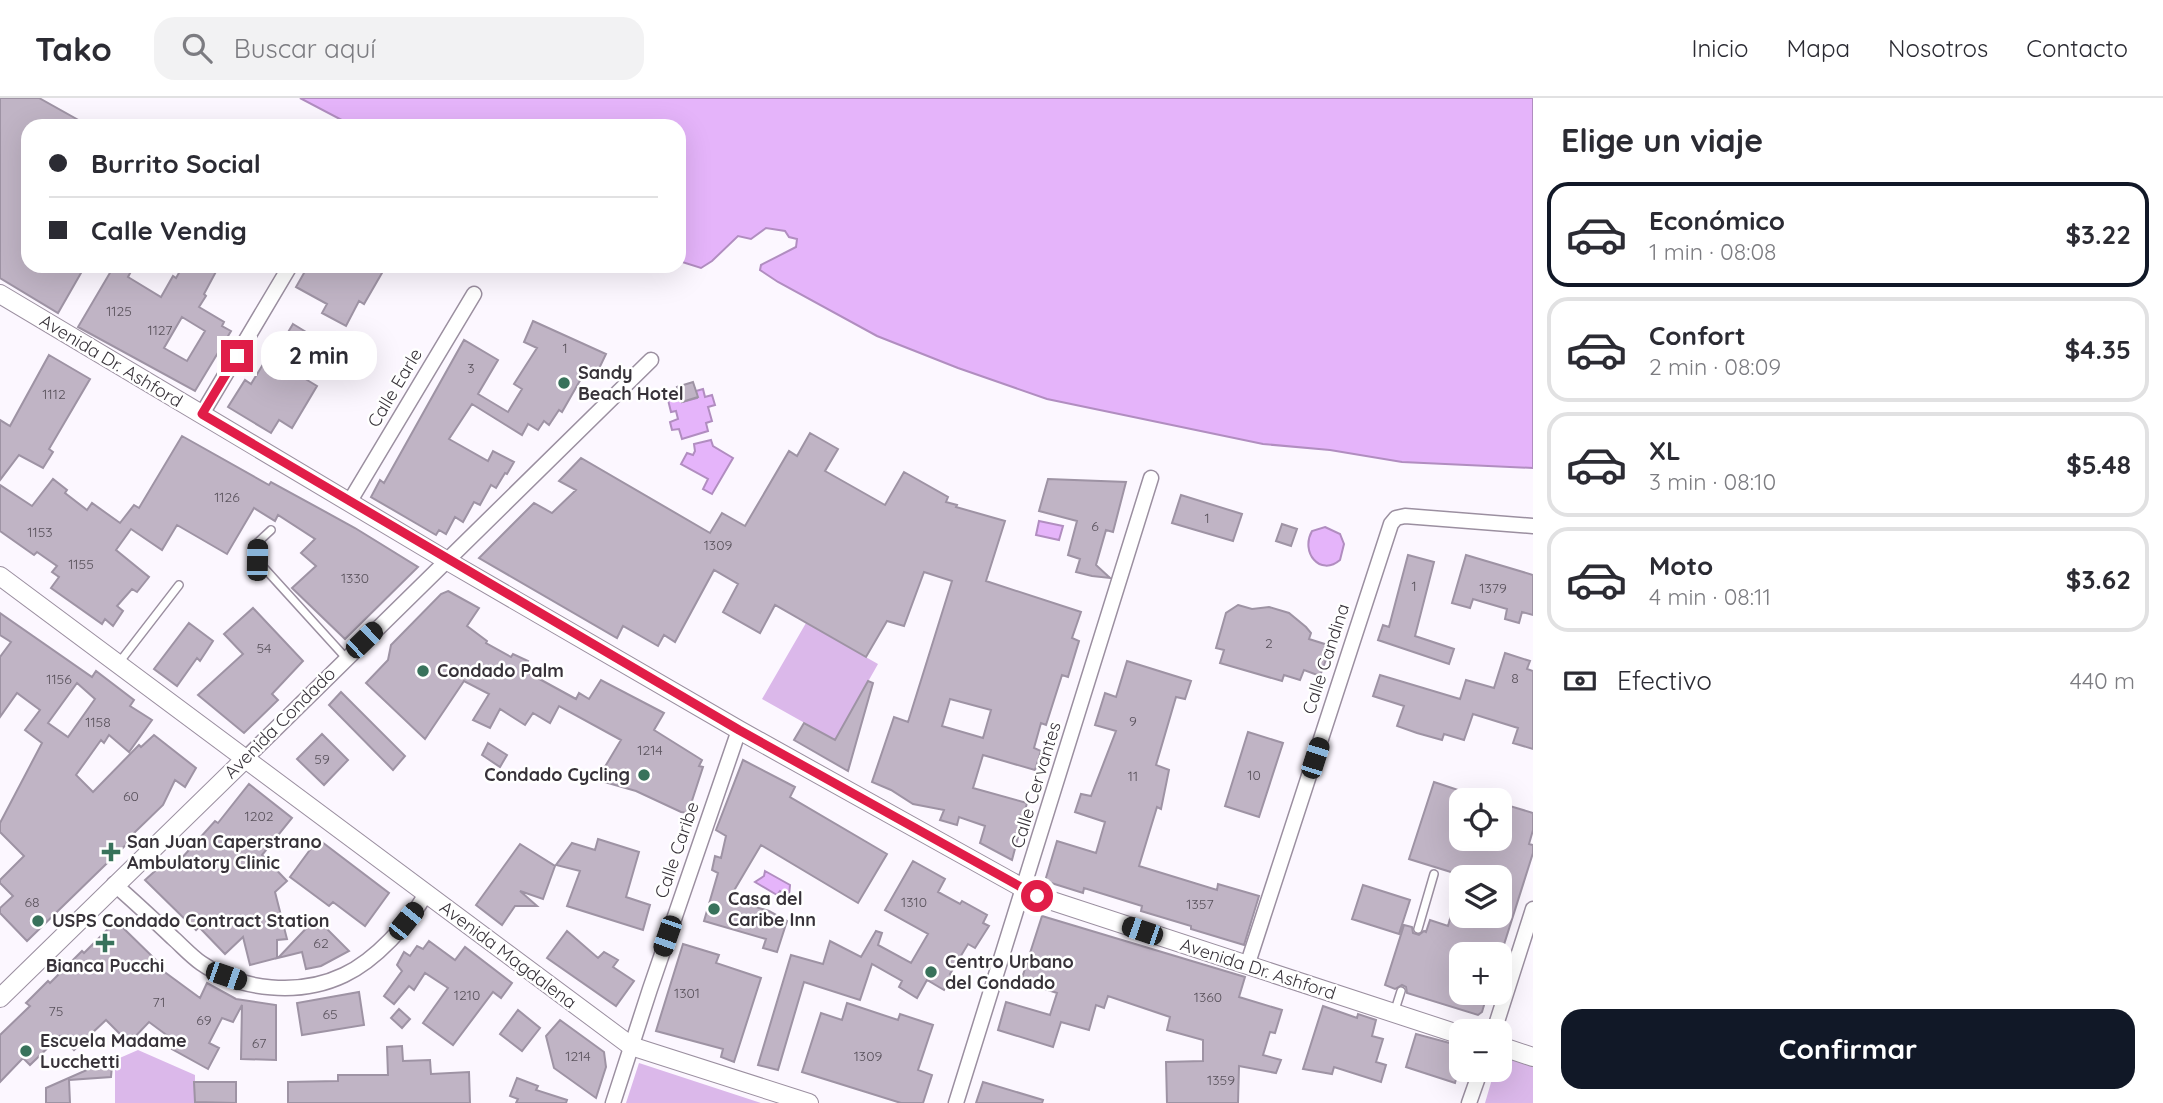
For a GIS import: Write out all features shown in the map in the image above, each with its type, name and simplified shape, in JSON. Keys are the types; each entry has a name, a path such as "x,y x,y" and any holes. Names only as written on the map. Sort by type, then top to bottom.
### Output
{"street":[{"path":"202,414 281,273"},
{"name":"Avenida Dr. Ashford","path":"0,294 446,560 739,730 1037,896 1449,1031"},
{"name":"Calle Earle","path":"350,501 474,294"},
{"name":"Avenida Condado","path":"0,998 651,360"},
{"name":"Calle Cervantes","path":"956,1103 1151,478"},
{"name":"Calle Candina","path":"1247,966 1391,524 1396,518 1405,516 1533,526"},
{"name":"Avenida Magdalena","path":"0,576 631,1046 809,1103"},
{"name":"Calle Caribe","path":"613,1103 739,730"},
{"path":"114,884 200,963 255,986 274,988 320,984 344,975 392,938 426,894"},
{"path":"1498,1019 1533,909"},
{"path":"1512,1050 1533,1057"},
{"path":"1469,1103 1476,1082"}],"lane":[{"path":"271,530 257,543 257,560 346,657"},
{"path":"118,665 179,586"},
{"path":"1418,929 1434,874"},
{"path":"1394,1014 1401,991"}],"shaded area":[{"path":"300,98 1533,98 1533,468 1402,462 1330,450 1263,444 1047,399 877,336 778,282 760,270 761,265 796,247 797,239 789,237 785,231 766,228 751,239 738,236 701,268 686,263 686,119 340,119"},
{"path":"703,389 705,397 712,395 715,405 708,407 712,421 706,423 708,431 682,439 679,429 672,430 670,422 678,419 676,411 671,412 668,400 671,399 670,394 679,392 682,402 697,398 696,391"},
{"path":"711,440 713,446 733,458 712,494 703,489 708,479 681,464 687,453 693,455 694,444"},
{"path":"1039,521 1063,526 1059,540 1036,535"},
{"path":"1325,527 1340,534 1344,544 1340,560 1326,566 1314,560 1308,547 1312,531"},
{"path":"806,623 878,664 835,740 762,699"},
{"path":"765,871 790,885 789,896 780,891 777,895 755,882 764,876"},
{"path":"138,1050 195,1075 195,1103 115,1103 115,1060"},
{"path":"1512,1056 1533,1063 1533,1103 1485,1103 1491,1082 1512,1082"},
{"path":"639,1063 761,1103 626,1103"}],"building":[{"path":"0,98 39,98 76,119 21,119 21,273 81,273 58,313 0,278"},
{"path":"110,273 130,273 128,277 161,297 173,276 176,278 179,273 215,273 199,307 224,322 222,326 231,331 195,391 78,327","holes":["182,317 205,331 187,361 164,348"]},
{"path":"304,273 382,273 364,304 359,301 346,326 322,313 327,304 296,287"},
{"path":"533,321 606,354 596,375 586,370 562,412 559,410 549,425 544,421 538,430 528,424 522,435 472,404 449,439 488,461 493,451 514,462 496,488 491,485 480,505 474,502 463,522 455,517 446,534 439,530 436,535 371,497 380,480 384,483 464,340 498,360 478,394 508,412 522,389 514,384 537,348 524,342"},
{"path":"293,324 311,335 289,369 317,386 292,428 279,420 271,433 228,407 245,380 251,384 282,333 287,334"},
{"path":"49,355 90,379 49,449 53,452 43,468 19,455 0,480 0,420 10,426"},
{"path":"693,382 698,397 682,402 677,387"},
{"path":"810,433 838,449 825,471 885,505 904,472 948,497 946,502 957,505 956,507 1005,521 986,581 1081,612 1072,638 1079,641 1068,677 1062,675 1046,725 1041,723 1034,748 1041,751 1035,770 983,755 973,788 1027,803 1012,860 980,843 985,826 959,817 957,825 940,820 944,810 913,804 872,782 894,717 908,722 952,581 924,572 904,626 887,621 866,657 775,605 760,633 723,612 738,584 714,570 675,642 664,635 658,646 623,626 617,638 479,558 534,503 552,513 576,490 559,481 581,458 710,533 722,513 745,526 789,451 797,456","holes":["950,699 991,710 983,738 942,726"]},
{"path":"182,436 269,485 271,482 355,528 418,567 345,639 292,588 316,566 301,553 315,539 278,515 275,521 254,508 227,554 177,525 162,550 131,529 116,550 149,577 137,592 132,589 117,606 123,611 113,626 105,619 102,624 51,588 59,577 52,572 57,566 37,552 34,555 0,531 0,485 32,506 53,479 67,490 65,493 87,510 92,503 120,523 134,505 139,508"},
{"path":"1048,479 1126,482 1113,532 1106,530 1096,565 1110,578 1076,572 1080,559 1068,555 1077,521 1039,511"},
{"path":"1181,495 1242,514 1233,541 1172,523"},
{"path":"1282,524 1297,529 1291,546 1276,541"},
{"path":"1408,555 1434,562 1415,636 1454,649 1449,664 1378,640 1383,625 1389,627"},
{"path":"1466,555 1533,575 1533,615 1522,612 1519,623 1505,619 1507,609 1473,599 1470,608 1452,603"},
{"path":"448,591 479,608 467,626 487,641 486,643 511,657 513,654 528,661 523,670 576,699 579,693 589,699 601,680 664,713 654,730 702,760 699,766 703,767 688,813 636,791 597,780 621,740 559,706 550,723 533,713 525,725 500,709 490,728 473,720 489,694 464,681 425,739 366,683 388,660 391,645 441,594"},
{"path":"1238,605 1252,609 1269,607 1289,613 1311,633 1309,639 1331,646 1320,676 1304,670 1300,680 1284,675 1282,681 1220,663 1224,650 1216,648 1226,613"},
{"path":"253,608 303,661 272,694 278,700 244,733 198,695 243,654 224,634"},
{"path":"0,613 92,677 96,671 134,700 130,706 152,720 129,752 109,735 104,743 101,740 76,775 93,792 139,745 141,747 154,735 196,768 185,787 175,780 163,805 134,833 136,835 27,941 0,913 0,908 13,896 0,880 24,856 0,832 0,823 42,743 25,730 40,710 17,693 0,717 0,657 11,642 0,635","holes":["77,683 95,699 68,737 48,723"]},
{"path":"189,623 213,641 200,661 197,658 177,686 154,669"},
{"path":"1505,653 1530,661 1527,669 1533,671 1533,749 1513,743 1518,728 1473,714 1464,740 1444,734 1442,740 1417,733 1397,726 1404,706 1373,696 1380,675 1460,699 1466,680 1494,688"},
{"path":"1127,661 1191,681 1185,699 1176,697 1156,765 1169,770 1161,809 1157,807 1139,866 1217,890 1218,884 1259,896 1244,945 1141,911 1142,906 1084,888 1083,893 1045,881 1057,841 1096,853 1105,822 1075,812 1081,794 1091,796 1116,731 1095,725 1105,693 1116,697"},
{"path":"868,681 873,683 848,771 794,740 804,723 835,740"},
{"path":"341,692 405,756 393,770 329,705"},
{"path":"1248,732 1283,743 1259,817 1225,806"},
{"path":"322,734 348,760 324,785 297,759"},
{"path":"488,743 507,755 500,767 482,755"},
{"path":"743,760 795,787 790,797 887,854 858,903 761,845 729,899 769,911 787,921 777,952 763,948 766,939 704,921 718,873 712,870 715,856 721,858 726,836 716,830"},
{"path":"1434,782 1452,788 1449,788 1449,851 1512,851 1512,807 1533,813 1533,830 1529,844 1533,845 1533,853 1512,919 1512,865 1449,865 1449,871 1409,859"},
{"path":"249,784 292,818 262,855 287,881 275,892 287,939 277,940 277,958 250,965 243,937 225,954 199,927 196,930 145,880 164,863 171,870 215,821 218,823"},
{"path":"318,839 389,893 365,926 333,902 329,906 290,877"},
{"path":"598,839 639,852 626,897 650,905 643,930 567,906 580,871 556,865 572,843 595,850"},
{"path":"520,844 555,866 543,899 520,891 537,906 515,906 502,925 476,905"},
{"path":"913,861 945,879 938,892 987,915 983,923 989,926 975,948 968,944 944,990 927,980 917,998 899,987 902,981 872,964 860,1000 804,982 778,1070 758,1065 791,955 823,964 830,941 861,957 876,931 882,933 878,945 911,963 928,934 885,910"},
{"path":"1363,885 1410,900 1399,934 1352,919"},
{"path":"1042,916 1245,977 1239,997 1282,1010 1275,1033 1270,1032 1263,1055 1281,1060 1276,1073 1239,1066 1238,1103 1167,1103 1166,1062 1203,1061 1203,1040 1167,1030 1170,1017 1108,996 1104,1008 1096,1005 1089,1030 1061,1022 1053,1047 998,1030 1006,1002 1050,1015 1057,993 1021,981"},
{"path":"316,918 349,951 321,966 306,969 302,952 278,958"},
{"path":"1430,920 1448,926 1449,922 1449,928 1509,928 1505,942 1449,942 1449,1005 1484,1005 1478,1015 1407,993 1406,987 1402,985 1395,989 1385,985 1404,925 1412,927 1413,933 1419,935 1426,932"},
{"path":"116,921 158,962 155,965 200,998 207,983 236,999 276,1005 276,1060 241,1059 242,1005 233,1022 222,1018 209,1043 219,1048 208,1069 172,1049 176,1042 149,1022 129,1043 106,1020 74,1050 60,1036 30,1065 23,1058 0,1082 0,1035 30,1006 26,1003 48,981 50,983 82,951 84,953"},
{"path":"567,931 598,958 604,952 618,960 613,967 634,981 616,1006 547,958"},
{"path":"429,941 455,960 465,947 512,983 501,998 493,992 453,1045 423,1023 448,988 425,973 414,990 409,986 394,1004 384,996 402,971 397,965 404,952 410,956 417,946 423,949"},
{"path":"683,944 719,955 716,963 761,978 734,1062 721,1057 723,1049 656,1031"},
{"path":"359,992 364,1025 302,1035 297,1003"},
{"path":"847,1003 898,1020 900,1014 933,1025 918,1070 932,1075 923,1103 901,1103 802,1072 821,1013 842,1020"},
{"path":"1323,1006 1357,1018 1358,1014 1376,1020 1372,1036 1383,1039 1376,1062 1386,1065 1381,1082 1334,1067 1332,1074 1303,1069"},
{"path":"399,1009 410,1019 402,1028 391,1018"},
{"path":"518,1010 540,1028 522,1051 500,1034"},
{"path":"560,1020 604,1052 606,1067 596,1098 554,1068 546,1036"},
{"path":"1416,1034 1449,1043 1449,1081 1406,1067"},
{"path":"402,1046 403,1061 430,1060 431,1074 469,1072 470,1103 288,1103 288,1082 338,1081 338,1075 388,1075 387,1047"},
{"path":"98,1065 112,1065 111,1077 69,1080 70,1103 46,1103 46,1088"},
{"path":"517,1078 538,1086 536,1090 567,1100 566,1103 516,1103 518,1099 510,1096"},
{"path":"194,1082 236,1082 236,1103 195,1102"},
{"path":"983,1082 1043,1100 1042,1103 976,1103"}],"place":[{"name":"Sandy Beach Hotel","path":"564,383"},
{"name":"Condado Palm","path":"423,671"},
{"name":"Condado Cycling","path":"644,775"},
{"name":"San Juan Caperstrano Ambulatory Clinic","path":"111,852"},
{"name":"Casa del Caribe Inn","path":"714,909"},
{"name":"USPS Condado Contract Station","path":"38,921"},
{"name":"Bianca Pucchi","path":"105,943"},
{"name":"Centro Urbano del Condado","path":"931,972"},
{"name":"Escuela Madame Lucchetti","path":"26,1051"}],"route":[{"path":"237,356 202,414 739,730 1037,896"}]}
